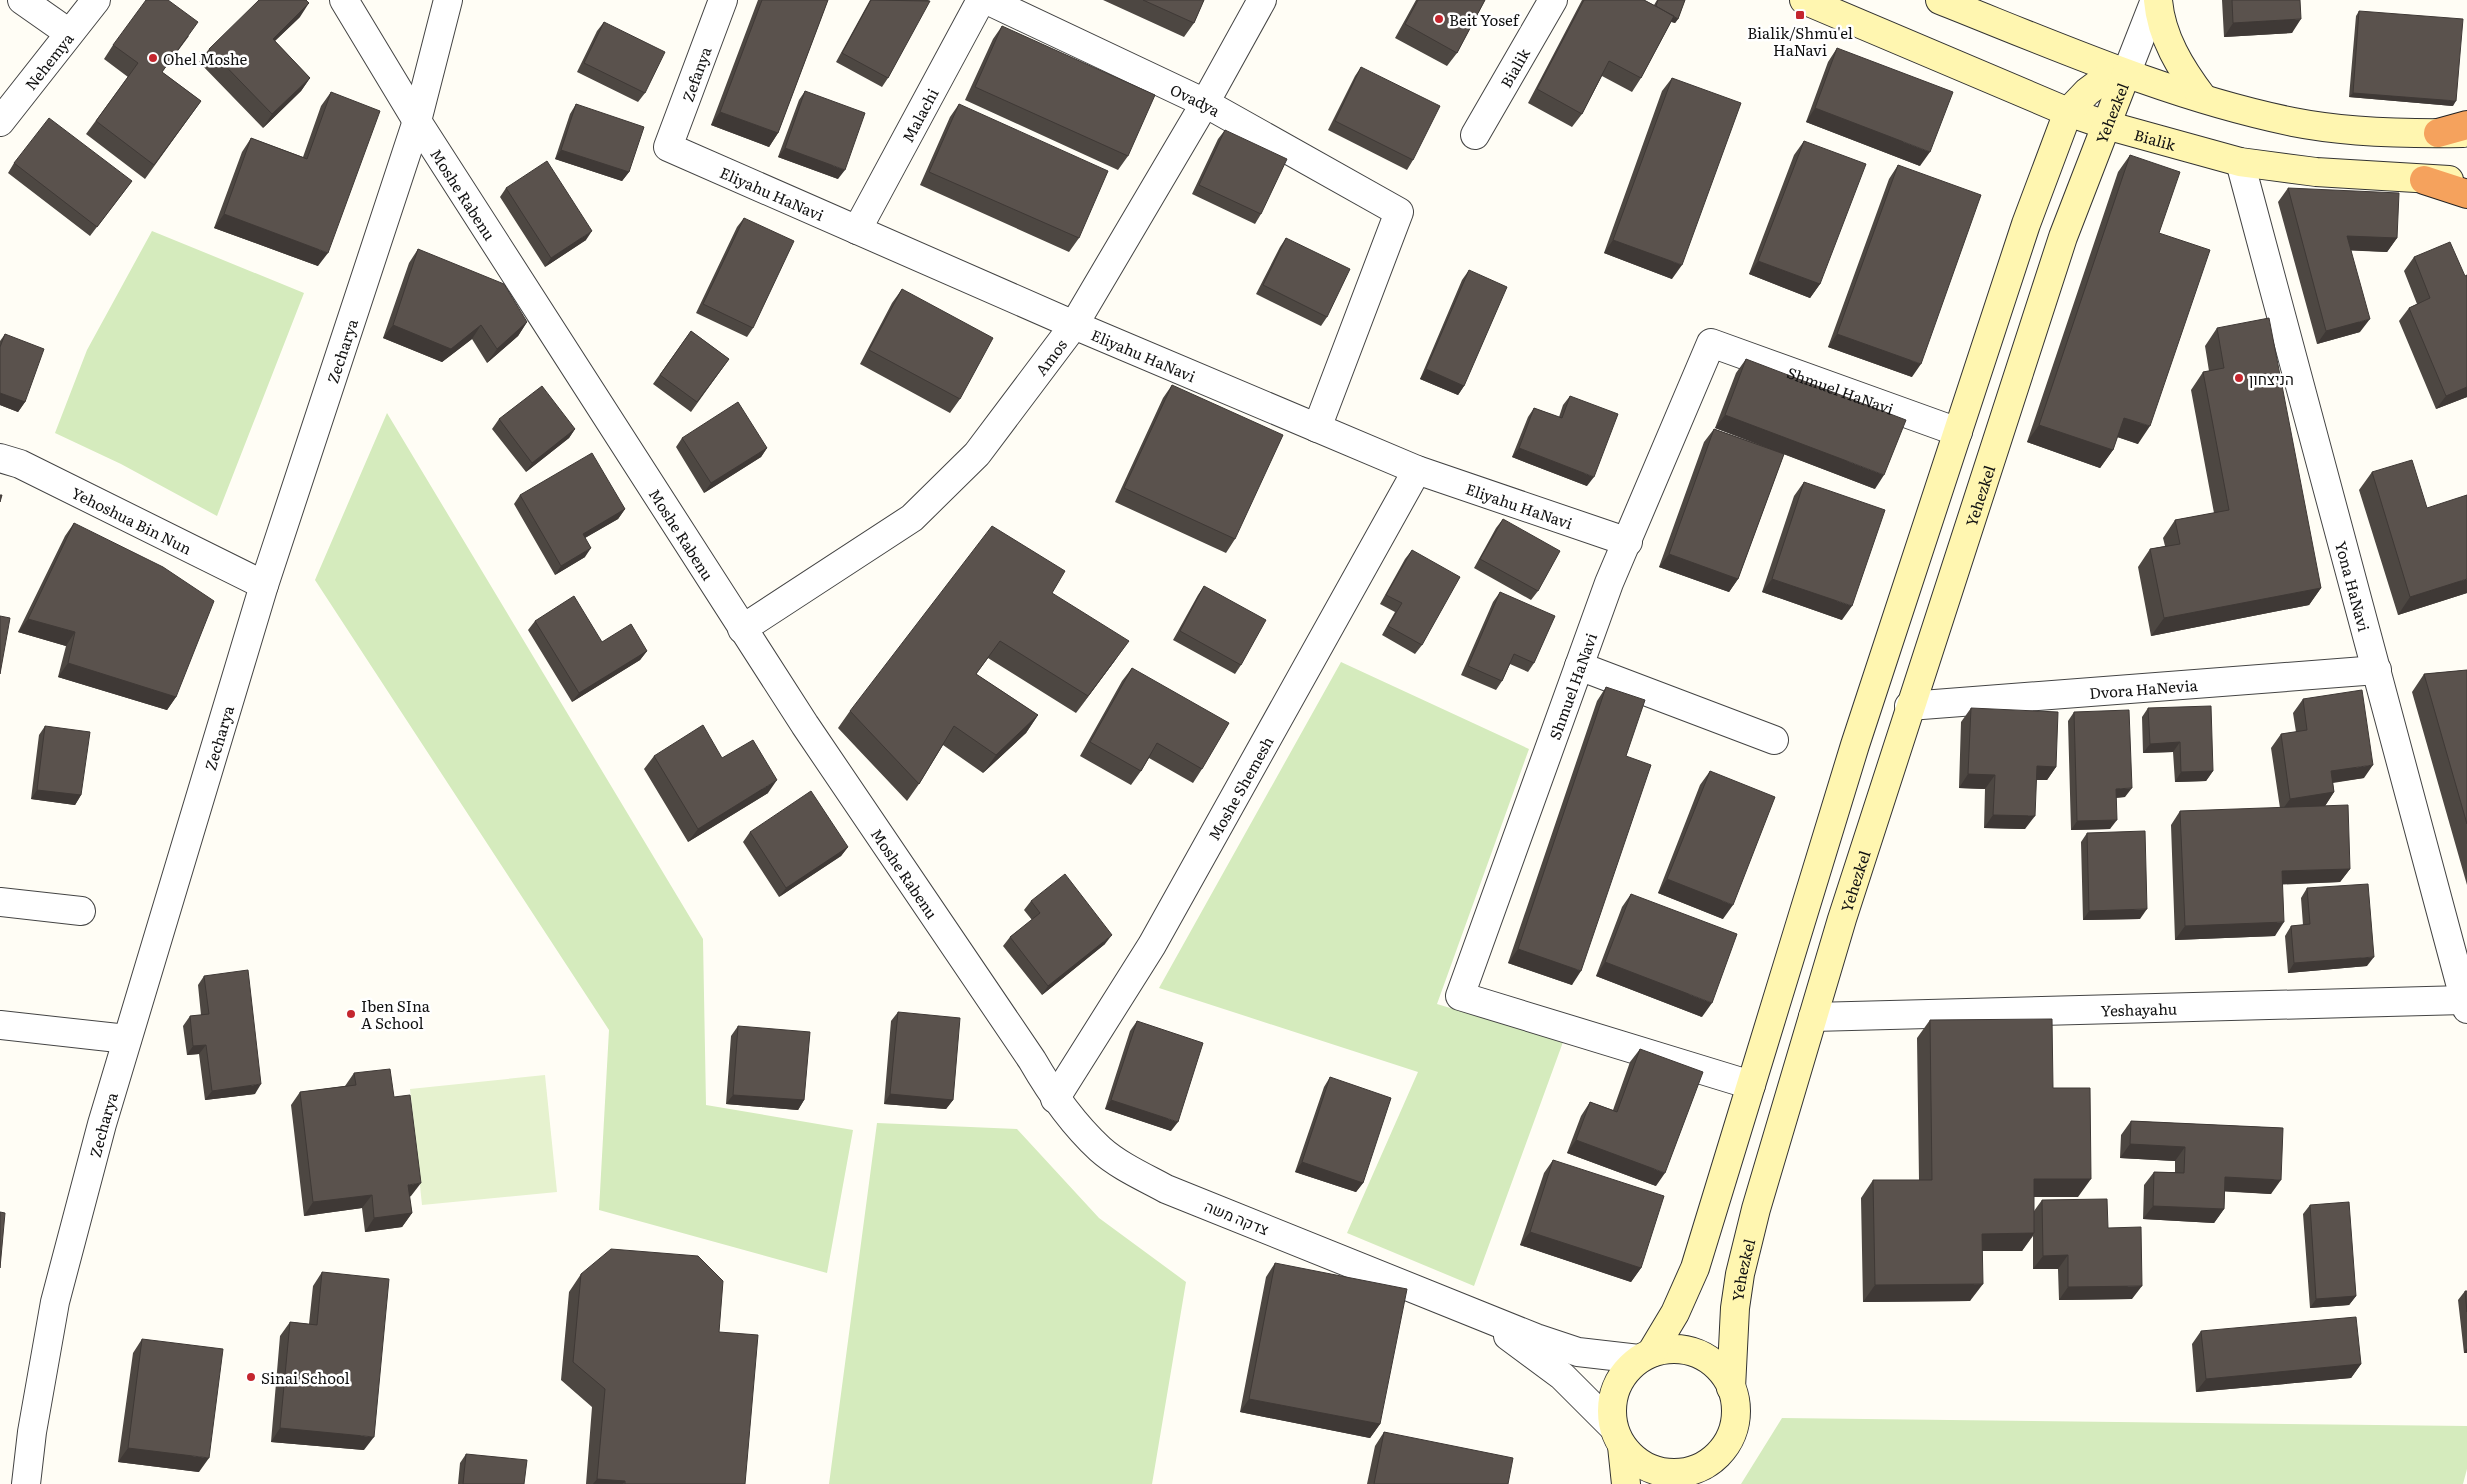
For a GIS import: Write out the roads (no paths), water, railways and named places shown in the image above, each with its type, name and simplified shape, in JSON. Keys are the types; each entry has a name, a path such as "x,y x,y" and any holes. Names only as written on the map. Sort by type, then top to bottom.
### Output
{"highway":[{"path":"2438,133 2467,125"},
{"path":"2424,180 2467,194"}],"street":[{"path":"22,0 69,33"},
{"name":"Nehemya","path":"0,122 96,0"},
{"name":"Moshe Rabenu","path":"344,0 417,121 742,629 1032,1060"},
{"name":"Zecharya","path":"26,1484 32,1432 55,1302 127,1039 264,584 417,121 448,0"},
{"name":"Zefanya","path":"668,147 723,0"},
{"name":"Malachi","path":"857,230 981,0"},
{"name":"Ovadya","path":"987,0 1205,103 1399,212 1317,428"},
{"name":"Amos","path":"742,629 912,518 977,454 1074,325 1205,103 1262,0"},
{"name":"Bialik","path":"1475,135 1553,0"},
{"name":"Bialik","path":"1804,0 2068,112 2106,125 2240,162 2316,172 2424,180 2467,180"},
{"path":"1940,0 2126,74 2203,98 2294,122 2342,128 2438,133 2467,132"},
{"path":"2126,74 2156,0"},
{"path":"2156,0 2159,15 2176,57 2203,98"},
{"name":"Yehezkel","path":"1645,1356 1675,1312 1695,1268 1854,745 2026,224 2068,112 2087,92 2103,80 2126,74"},
{"name":"Yehezkel","path":"1731,1388 1735,1308 1740,1274 1756,1209 1813,1017 1909,706 2063,237 2126,74"},
{"name":"Eliyahu HaNavi","path":"668,147 1074,325 1417,470 1628,542"},
{"name":"Yona HaNavi","path":"2240,162 2466,1005"},
{"name":"Shmuel HaNavi","path":"1751,1085 1460,996 1609,583 1628,542 1711,342 1958,432"},
{"name":"Yehoshua Bin Nun","path":"0,458 20,464 264,584"},
{"name":"Moshe Shemesh","path":"1055,1100 1152,944 1417,470"},
{"path":"1579,666 1774,740"},
{"name":"Dvora HaNevia","path":"1909,706 2377,670"},
{"path":"0,902 81,911"},
{"name":"Yeshayahu","path":"1813,1017 2466,1005"},
{"path":"0,1025 127,1039"},
{"name":"צדקה משה","path":"1032,1060 1055,1100 1101,1150 1128,1169 1166,1189 1578,1352 1645,1356"},
{"name":"צדקה משה","path":"1484,1316 1562,1376 1618,1436"},
{"path":"1626,1484 1612,1407 1616,1388 1626,1372 1645,1356 1670,1348 1690,1351 1707,1359 1721,1371 1731,1388 1735,1404 1735,1422 1730,1438 1700,1484"},
{"path":"1618,1436 1635,1460 1651,1469 1670,1473 1689,1472 1706,1464 1720,1452"}],"place":[{"name":"Bialik/Shmu'el HaNavi","path":"1800,15"},
{"name":"Beit Yosef","path":"1439,19"},
{"name":"Ohel Moshe","path":"153,58"},
{"name":"הניצחון","path":"2239,378"},
{"name":"Iben SIna A School","path":"351,1014"},
{"name":"Sinai School","path":"251,1377"}]}
